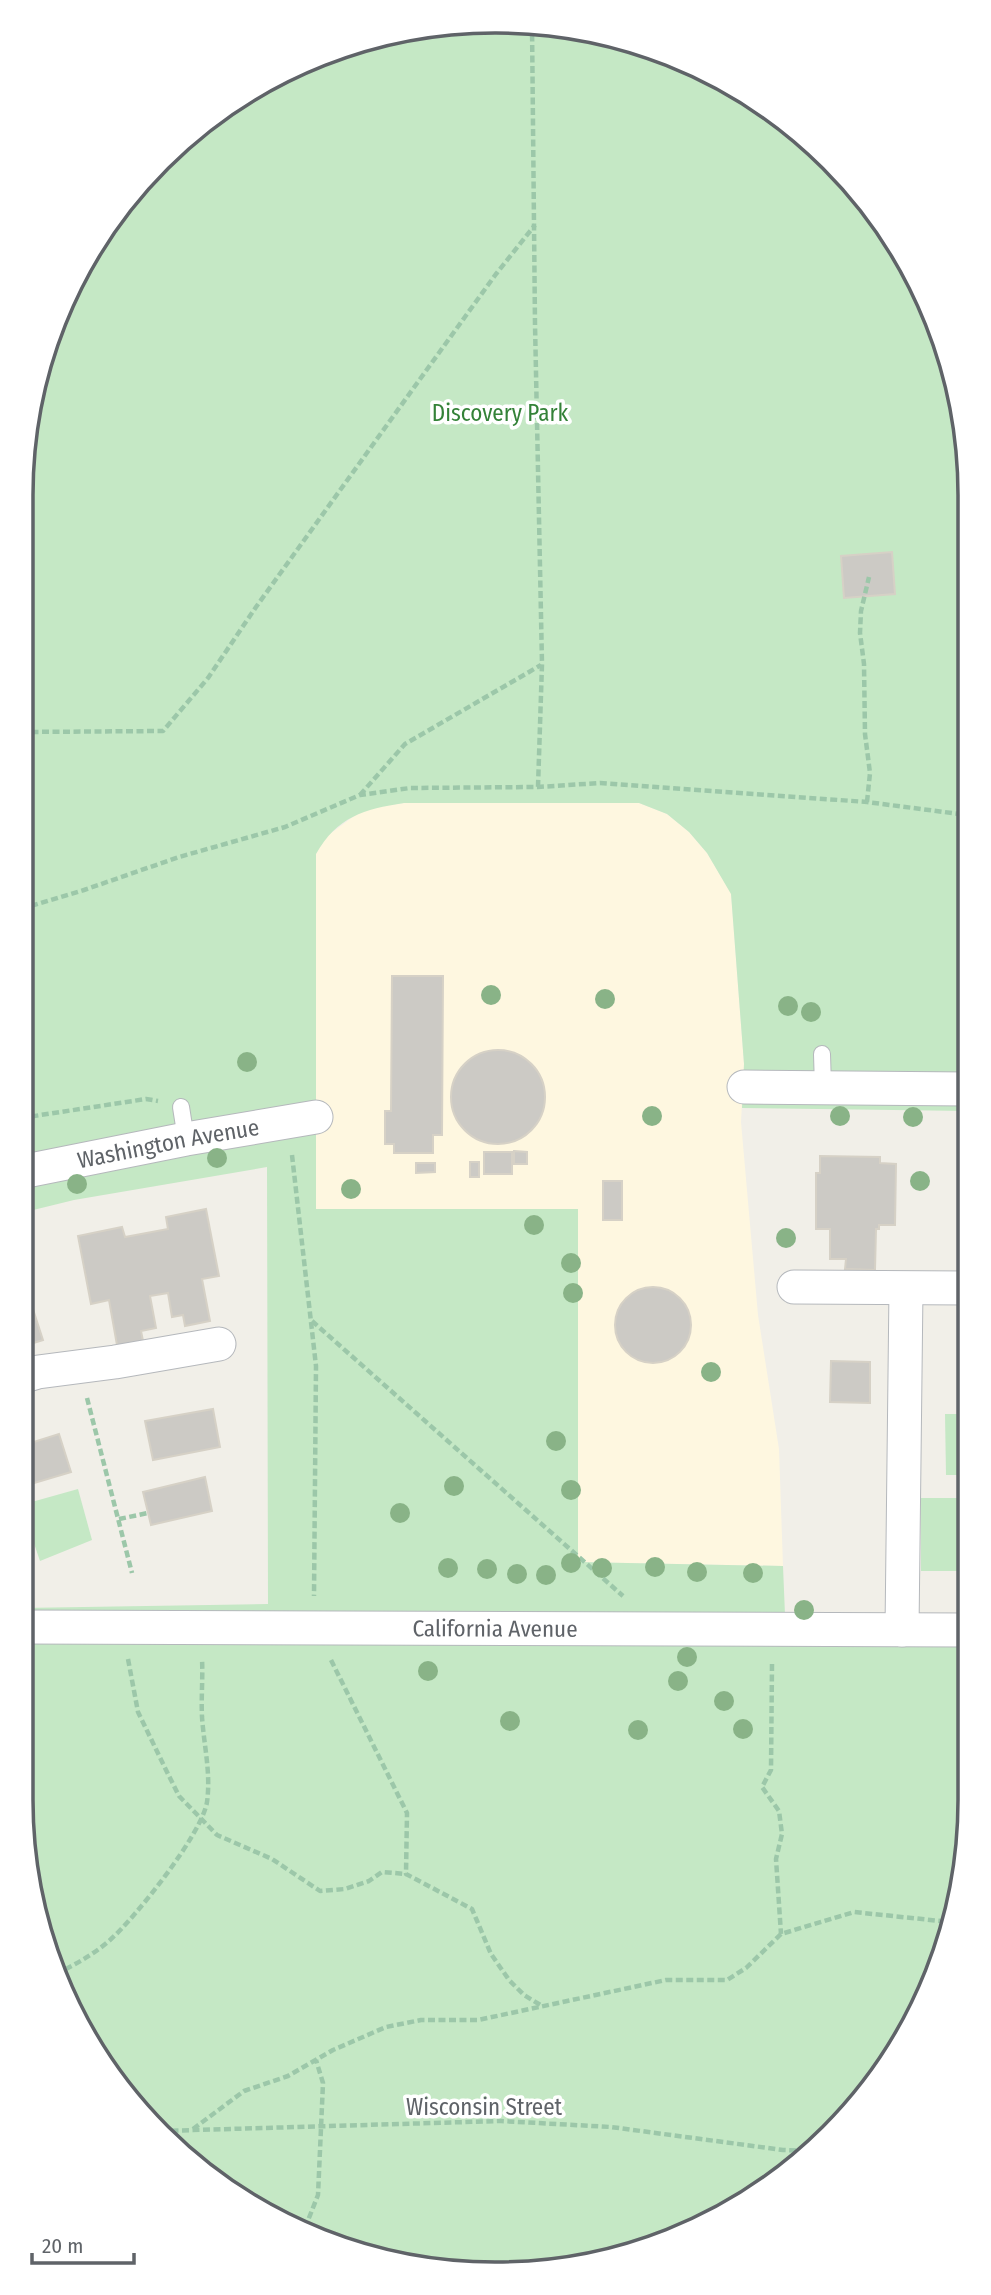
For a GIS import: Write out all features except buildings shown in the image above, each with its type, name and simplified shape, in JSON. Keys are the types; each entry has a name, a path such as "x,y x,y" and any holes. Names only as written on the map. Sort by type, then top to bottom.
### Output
{"street":[{"path":"744,1087 958,1089"},
{"name":"Washington Avenue","path":"33,1168 184,1123 302,1119"},
{"path":"794,1287 958,1289"},
{"path":"902,1630 906,1289"},
{"path":"33,1373 219,1344"},
{"name":"California Avenue","path":"33,1627 958,1630"}],"lane":[{"path":"822,1054 823,1087"}],"path":[{"path":"532,35 542,664 538,787"},
{"path":"33,732 163,731 208,678 428,368 535,225"},
{"path":"867,802 870,773 865,734 864,664 860,632 861,611 869,577"},
{"path":"360,795 405,744 542,664"},
{"path":"33,905 179,857 285,827 360,795 410,788 538,787 600,783 867,802 958,814"},
{"path":"33,1116 146,1098 184,1123"},
{"path":"302,1119 311,1321 316,1366 314,1627 407,1813 405,1874"},
{"path":"311,1321 662,1630"},
{"path":"79,1366 132,1573"},
{"path":"118,1519 148,1513"},
{"path":"128,1626 129,1665 138,1712 179,1796 217,1835 272,1859 320,1891 345,1889 369,1881 382,1872 405,1874 472,1909 491,1954 509,1980 524,1995 542,2006"},
{"path":"66,1969 86,1960 112,1938 153,1891 197,1829 207,1804 208,1762 202,1717 201,1626"},
{"path":"772,1658 771,1770 762,1787 779,1811 782,1834 776,1859 781,1934"},
{"path":"193,2129 244,2091 288,2076 386,2027 421,2020 478,2020 666,1980 727,1980 746,1968 781,1934 854,1912 941,1921"},
{"path":"524,1995 525,2010"},
{"path":"308,2222 318,2194 323,2083 316,2060"},
{"name":"Wisconsin Street","path":"173,2130 515,2122 611,2127 796,2151"}],"shaded area":[{"path":"404,803 639,803 667,814 689,832 707,853 731,893 744,1064 741,1122 758,1315 779,1449 783,1566 577,1562 578,1209 316,1209 316,854 326,837 358,813 374,807"}],"green space":[{"name":"Discovery Park","path":"465,34 556,37 586,42 644,58 672,68 727,95 800,148 843,191 880,239 896,264 923,319 949,405 958,496 958,1111 742,1108 744,1064 731,894 707,853 689,832 667,814 639,803 404,803 376,808 353,817 333,831 316,854 316,1209 578,1209 578,1562 783,1566 785,1615 958,1615 957,1830 949,1890 923,1976 896,2031 862,2081 800,2147 752,2184 727,2200 672,2227 586,2253 496,2262 405,2253 319,2227 264,2200 239,2184 191,2147 169,2126 148,2104 111,2056 95,2031 68,1976 42,1890 33,1800 33,1608 268,1604 267,1167 74,1200 33,1210 33,496 37,435 49,376 68,319 95,264 148,191 214,129 264,95 291,81 319,68 376,49"},
{"path":"945,1414 958,1414 958,1475 946,1475"},
{"path":"78,1489 92,1540 40,1561 33,1540 33,1502"},
{"path":"921,1498 958,1498 958,1571 921,1571"}]}
